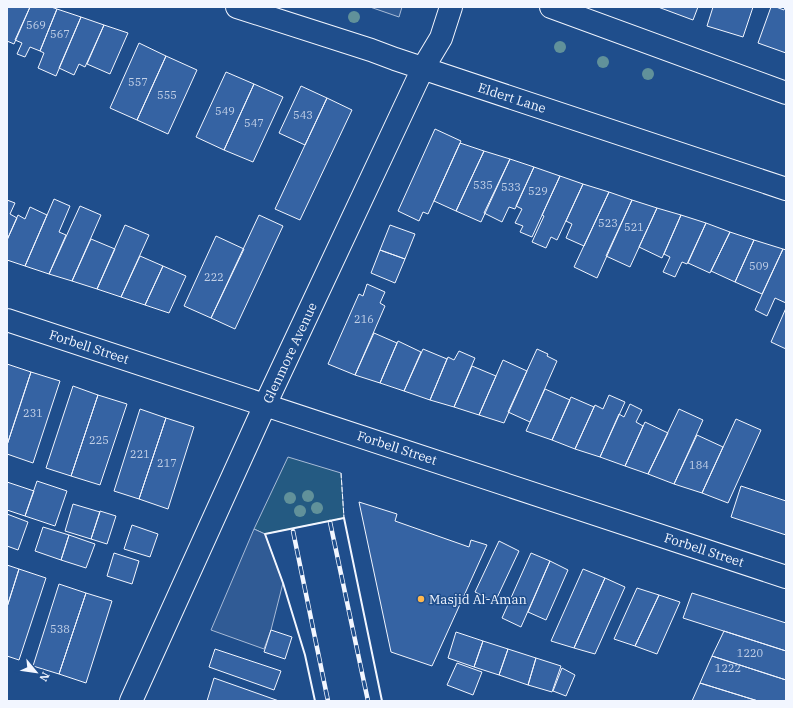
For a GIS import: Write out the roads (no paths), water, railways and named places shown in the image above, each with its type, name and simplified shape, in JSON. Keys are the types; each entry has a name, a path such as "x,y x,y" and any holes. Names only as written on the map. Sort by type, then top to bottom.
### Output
{"street":[{"name":"Eldert Lane","path":"237,7 371,50 786,189"},
{"name":"Glenmore Avenue","path":"131,701 265,405 423,68 441,38 451,7"},
{"path":"551,7 786,93"},
{"name":"Forbell Street","path":"7,320 786,577"}],"railway":[{"path":"330,522 368,701"},
{"path":"293,531 328,701"}],"place":[{"name":"Masjid Al-Aman","path":"421,599"}]}
